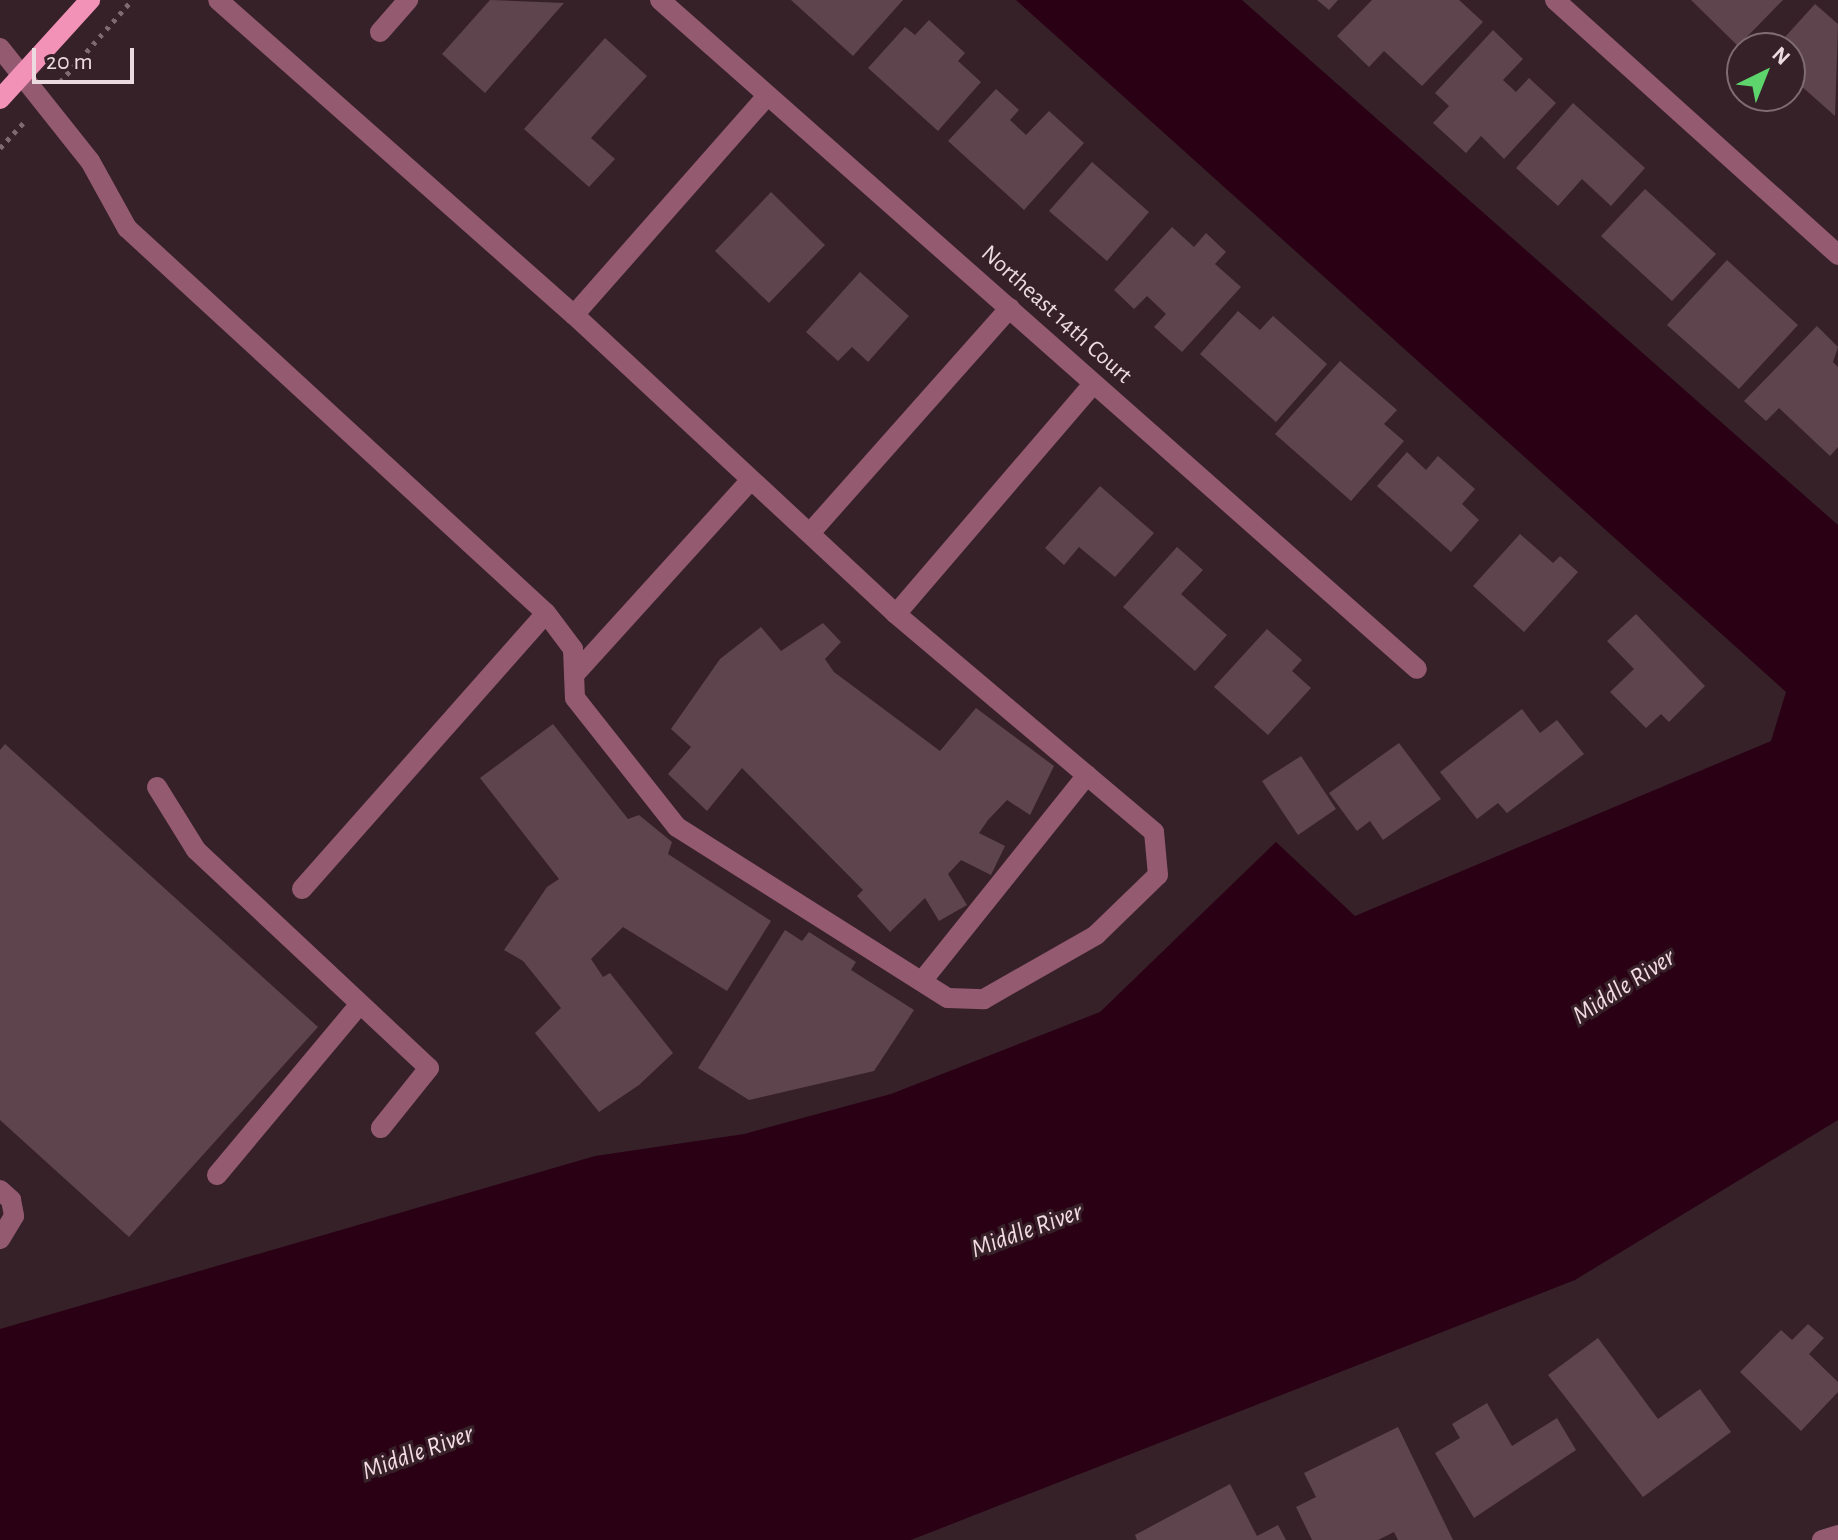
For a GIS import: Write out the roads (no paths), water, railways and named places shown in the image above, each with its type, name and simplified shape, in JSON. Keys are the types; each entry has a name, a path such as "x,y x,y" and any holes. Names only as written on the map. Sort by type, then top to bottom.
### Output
{"main road":[{"path":"0,99 90,0"}],"street":[{"path":"0,48 23,73 90,161 127,228 546,613 573,649 575,698 677,827 948,998 984,999 1096,935 1158,875 1154,832 896,614 574,315 218,0"},
{"path":"380,32 408,0"},
{"name":"Northeast 14th Court","path":"660,0 766,97 1010,308 1417,669"},
{"path":"1555,0 1838,255"},
{"path":"574,315 766,97"},
{"path":"810,533 1010,308"},
{"path":"896,614 1093,384"},
{"path":"574,675 751,480"},
{"path":"302,889 546,613"},
{"path":"922,981 1087,775"},
{"path":"157,787 196,850 429,1068 381,1128"},
{"path":"217,1175 360,1004"},
{"path":"0,1190 11,1200 14,1216 0,1239"},
{"path":"1822,1540 1838,1535"}],"water":[{"name":"Middle River","path":"1016,0 1242,0 1838,525 1838,1120 1575,1280 911,1540 0,1540 0,1329 595,1156 744,1134 891,1094 1100,1012 1276,842 1355,916 1771,741 1786,692"}]}
